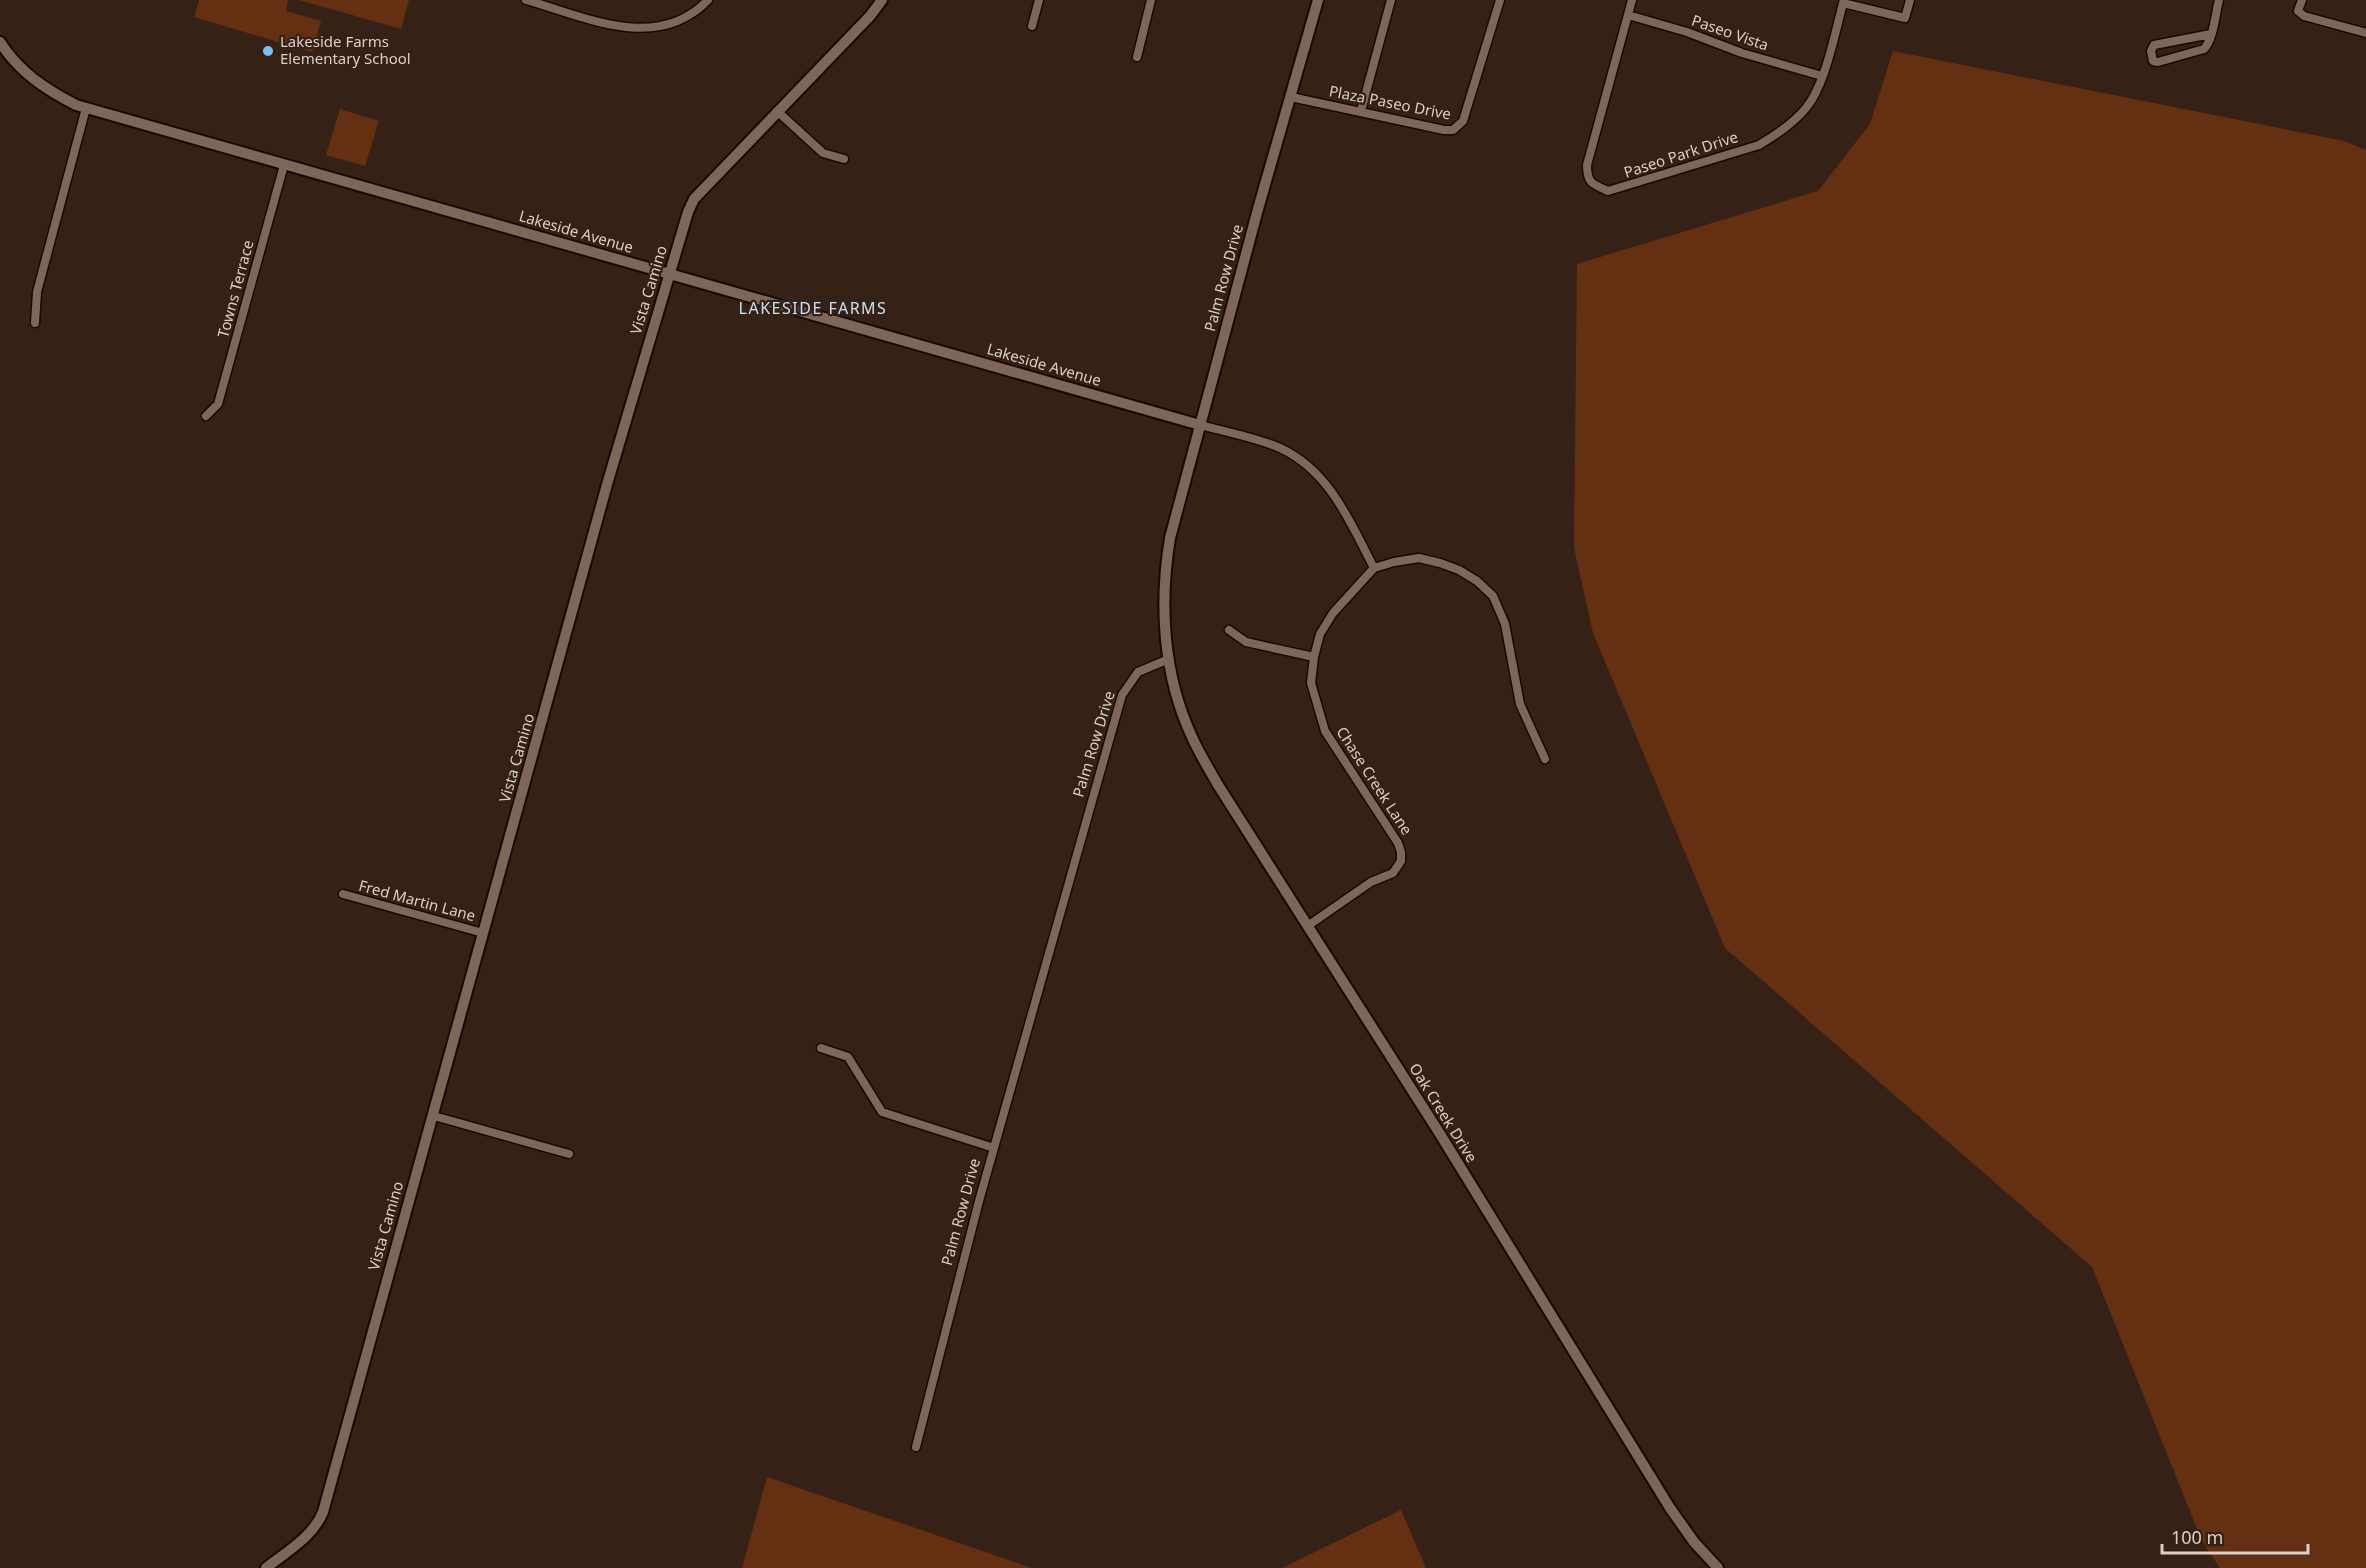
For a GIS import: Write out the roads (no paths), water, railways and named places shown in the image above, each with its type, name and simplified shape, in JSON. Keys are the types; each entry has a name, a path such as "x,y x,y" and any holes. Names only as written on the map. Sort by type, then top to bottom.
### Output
{"street":[{"path":"526,0 623,28 646,29 680,21 698,10 708,0"},
{"path":"563,10 566,0"},
{"name":"Vista Camino","path":"266,1568 310,1533 318,1524 323,1512 606,488 694,199 870,16 882,0"},
{"path":"1032,26 1039,0"},
{"path":"1137,57 1151,0"},
{"name":"Palm Row Drive","path":"916,1447 994,1148 1122,695 1138,672 1169,659 1164,609 1166,560 1173,524 1258,209 1318,0"},
{"path":"1361,111 1391,0"},
{"name":"Plaza Paseo Drive","path":"1291,96 1444,130 1458,128 1463,121 1500,0"},
{"name":"Paseo Park Drive","path":"1632,0 1587,165 1587,176 1592,183 1608,191 1759,145 1782,132 1807,108 1822,76 1844,1"},
{"path":"1844,1 1905,18 1910,0"},
{"path":"2211,34 2154,45 2151,51 2152,61 2158,62 2204,49 2211,34 2219,0"},
{"path":"2302,0 2298,11 2304,16 2366,33"},
{"name":"Paseo Vista","path":"1628,15 1687,32 1742,53 1822,76"},
{"name":"Lakeside Avenue","path":"0,42 3,52 25,72 46,89 76,105 1279,448 1304,462 1326,483 1339,501 1374,568"},
{"path":"34,323 37,292 86,108"},
{"path":"777,111 823,153 844,159"},
{"name":"Towns Terrace","path":"206,416 218,404 284,165"},
{"path":"1374,568 1419,558 1459,570 1478,581 1493,596 1504,624 1520,704 1545,759"},
{"name":"Chase Creek Lane","path":"1309,925 1371,882 1393,873 1402,857 1398,843 1324,731 1311,683 1320,634 1333,613 1374,568"},
{"path":"1229,630 1246,642 1314,657"},
{"name":"Oak Creek Drive","path":"1169,659 1179,702 1191,736 1218,785 1309,925 1670,1508 1694,1542 1718,1568"},
{"name":"Fred Martin Lane","path":"343,894 483,933"},
{"path":"821,1048 848,1057 882,1112 994,1148"},
{"path":"434,1116 569,1154"}],"place":[{"name":"Lakeside Farms Elementary School","path":"268,51"}],"district":[{"name":"LAKESIDE FARMS","path":"813,308"}]}
